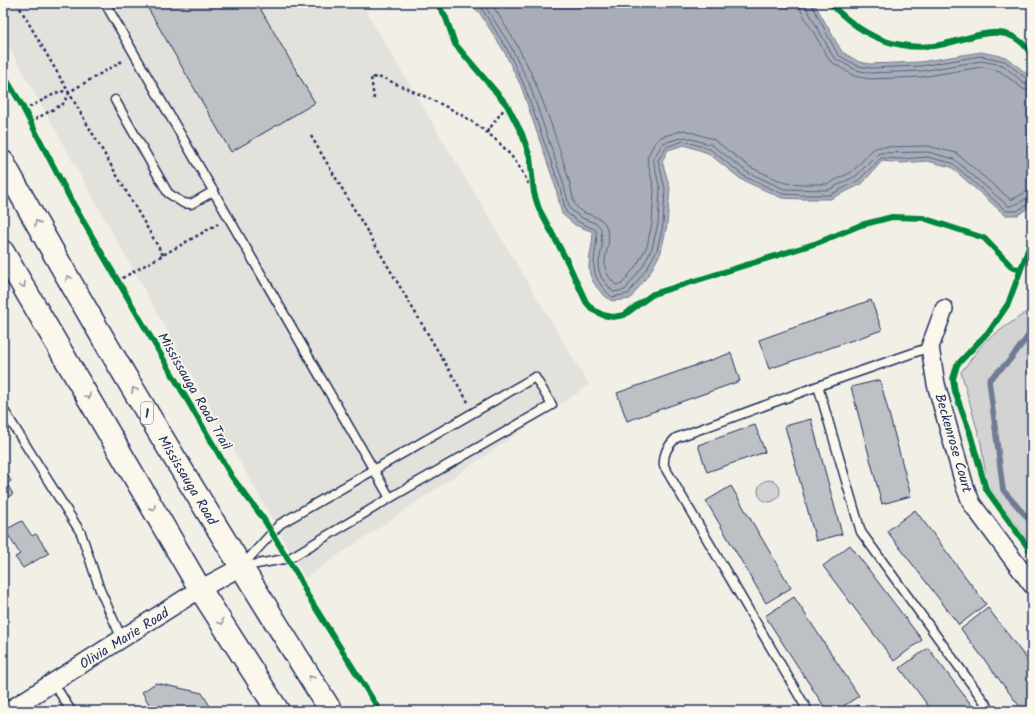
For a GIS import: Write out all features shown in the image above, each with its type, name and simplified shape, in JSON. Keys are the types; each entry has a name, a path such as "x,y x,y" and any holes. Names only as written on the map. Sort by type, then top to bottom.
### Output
{"main road":[{"name":"Mississauga Road","path":"3,162 55,258 241,567 332,711"},
{"path":"3,252 200,589 278,711"}],"street":[{"name":"Beckenrose Court","path":"944,309 930,347 936,384 965,487 969,498 1032,585"},
{"name":"Olivia Marie Road","path":"8,711 200,589 241,567"}],"lane":[{"path":"105,3 390,498"},
{"path":"115,100 168,193 182,203 192,204 214,191"},
{"path":"808,711 664,466 664,458 668,446 676,438 930,347"},
{"path":"535,377 552,405 390,498 290,558 241,567 280,524 535,377"},
{"path":"818,386 861,532 991,711"},
{"path":"3,409 81,533 100,590 122,638"},
{"path":"53,682 72,711"}],"path":[{"path":"16,3 163,255"},
{"path":"30,122 63,104 69,92 135,54"},
{"path":"374,99 371,77 383,78 459,113 487,132 512,157 534,193"},
{"path":"34,129 23,108 60,91 69,92"},
{"path":"487,132 507,105"},
{"path":"310,136 474,413"},
{"path":"118,281 229,218"},
{"path":"114,275 121,288"}],"shaded area":[{"path":"3,3 361,3 589,385 305,578 3,36"},
{"path":"1032,308 1032,546 987,484 981,443 961,372 985,341"},
{"path":"769,480 777,483 780,491 777,499 769,502 761,499 758,491 761,483"}],"water":[{"path":"468,3 814,3 842,52 859,62 870,64 920,62 981,52 1006,57 1032,78 1032,205 1018,215 1005,215 951,167 927,161 902,163 882,161 862,184 830,199 782,198 742,180 708,153 684,145 668,150 662,161 670,188 667,225 661,252 651,271 630,299 612,301 596,286 589,271 593,232 575,225 562,214 555,185 521,86 504,51 479,12"}],"building":[{"path":"145,3 257,3 315,103 231,152"},
{"path":"871,300 882,330 769,369 759,340"},
{"path":"731,353 740,381 627,421 617,393"},
{"path":"880,380 911,496 882,504 851,387"},
{"path":"811,419 842,534 816,541 785,426"},
{"path":"755,425 765,452 707,472 698,445"},
{"path":"4,469 11,481 7,484 13,494 3,500"},
{"path":"731,486 791,588 766,603 706,501"},
{"path":"915,510 986,604 959,625 887,531"},
{"path":"22,521 32,536 36,534 49,553 23,568 15,557 20,554 5,530"},
{"path":"850,545 922,640 894,661 823,566"},
{"path":"794,597 859,696 836,711 827,711 765,616"},
{"path":"988,608 1032,666 1032,711 1023,711 961,629"},
{"path":"928,648 976,711 932,711 900,668"},
{"path":"156,683 202,693 213,711 153,711 142,692"},
{"path":"858,705 862,711 849,711"}],"waterway":[{"path":"1032,331 1009,361 989,380 1003,490 1032,523"}],"cycle path":[{"path":"437,3 446,18 455,44 507,105 522,134 530,157 534,193 539,209 567,261 586,302 593,310 603,315 613,317 624,315 653,294 817,243 861,225 892,217 923,218 984,238 1013,268 1020,269"},
{"path":"830,3 846,18 863,30 881,40 891,43 906,46 933,46 987,33 999,33 1011,36 1022,43 1032,56"},
{"name":"Mississauga Road Trail","path":"3,74 20,102 72,202 232,477 263,518 298,576 308,596 380,711"},
{"path":"1032,239 1008,304 991,329 957,365 953,379 955,392 970,433 986,489 1032,553"}]}
